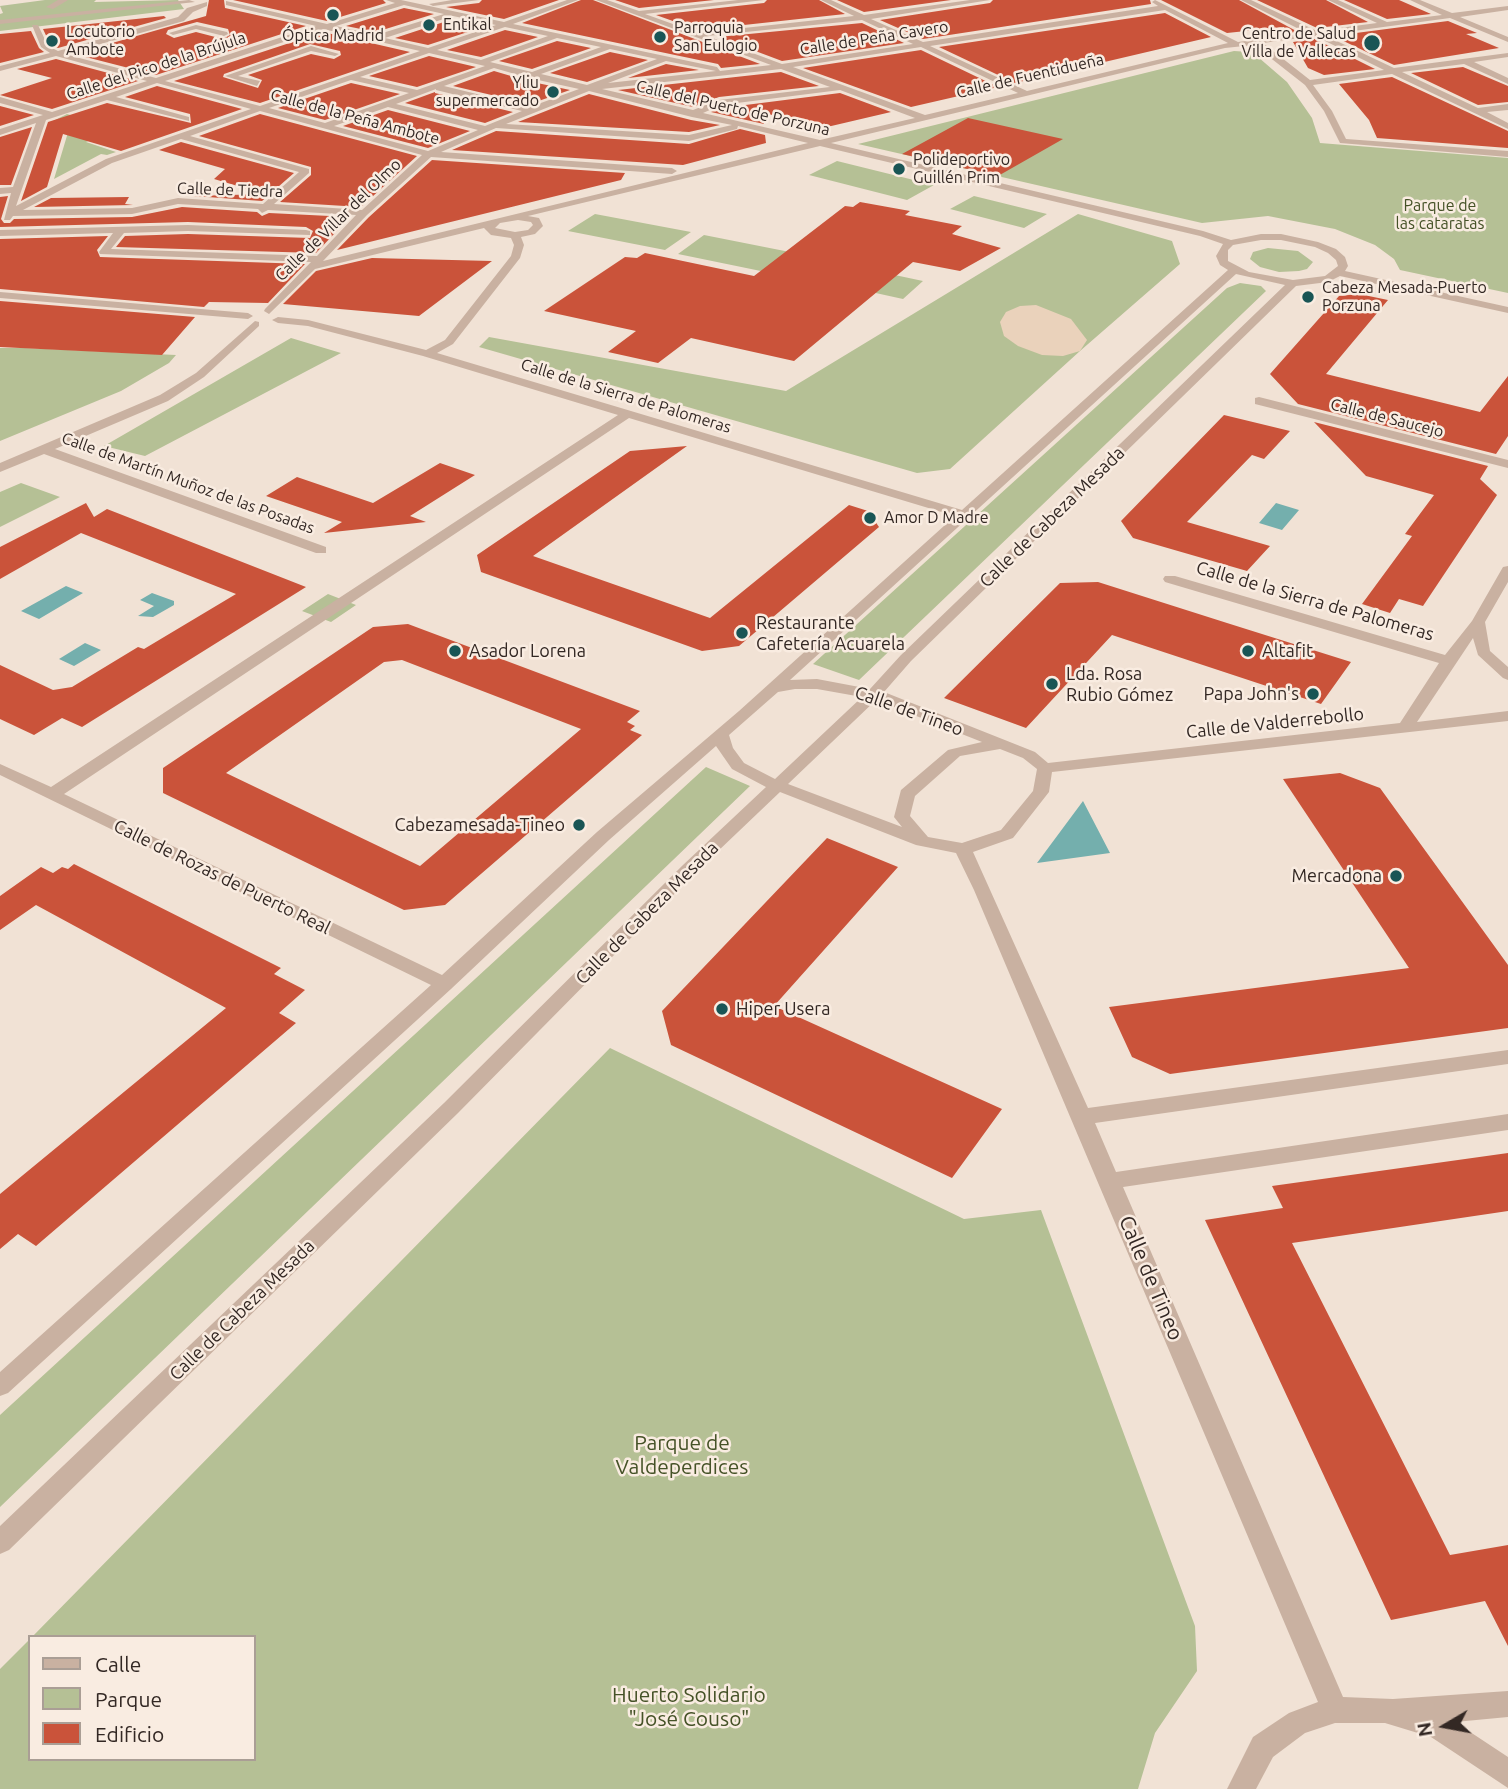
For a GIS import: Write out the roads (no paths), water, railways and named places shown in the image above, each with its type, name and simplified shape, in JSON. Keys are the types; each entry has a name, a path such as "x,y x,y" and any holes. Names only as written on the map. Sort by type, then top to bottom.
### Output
{"street":[{"path":"50,8 64,0"},
{"path":"390,0 731,72"},
{"path":"415,6 475,0"},
{"path":"10,213 109,160 574,0"},
{"path":"600,0 924,118"},
{"path":"635,13 760,0"},
{"path":"825,0 1025,93"},
{"path":"695,36 860,18 986,0"},
{"path":"1153,0 1236,44"},
{"path":"1245,0 1508,126"},
{"path":"1332,0 1385,24"},
{"path":"1414,0 1508,40"},
{"path":"0,22 220,3"},
{"name":"Calle del Puerto de Porzuna","path":"220,3 302,19 323,27 1203,234 1230,243"},
{"name":"Calle del Pico de la Brújula","path":"0,132 403,3"},
{"path":"0,31 190,4"},
{"path":"0,69 60,55 181,19 190,4"},
{"name":"Calle de Peña Cavero","path":"585,89 782,66 1167,7"},
{"name":"Calle de Fuentidueña","path":"491,227 511,217 565,202 1236,44 1508,8"},
{"path":"373,39 452,13"},
{"path":"35,27 46,47 60,55"},
{"path":"173,33 196,27 224,34"},
{"path":"478,64 557,35"},
{"path":"1254,41 1308,83 1328,111 1343,141 1508,154"},
{"path":"529,76 611,47"},
{"path":"257,83 229,76 311,48 335,54"},
{"name":"Calle de la Peña Ambote","path":"60,55 429,154 688,173"},
{"path":"1308,83 1508,55"},
{"path":"261,58 284,63"},
{"path":"585,89 666,58"},
{"path":"1465,61 1508,81"},
{"path":"328,125 491,67"},
{"path":"349,76 418,93"},
{"path":"436,87 531,110"},
{"path":"692,114 719,103 845,88"},
{"name":"Calle de Villar del Olmo","path":"274,315 314,264 364,213 429,154 585,89"},
{"path":"107,97 186,119"},
{"path":"0,100 47,117 10,213 0,231 121,230 254,218 306,233"},
{"path":"387,104 489,128 689,138 741,125"},
{"path":"1476,111 1508,107"},
{"path":"181,136 306,171 254,218"},
{"path":"0,191 19,189"},
{"name":"Calle de Tiedra","path":"10,213 132,211 178,201 254,218 364,213"},
{"name":"Calle de Fuentidueña","path":"515,235 536,230 538,223 535,220 565,202"},
{"path":"511,217 535,220"},
{"path":"121,230 104,252 314,264 491,227 515,235 519,245 516,256 449,342 427,354"},
{"path":"1339,274 1343,266 1341,259 1318,245 1281,237 1261,237 1230,243 1223,249 1221,256 1224,263 1234,270 1260,279 1293,283 1320,281 1339,274 1508,310"},
{"path":"0,1386 444,984 603,836 650,798 1234,270"},
{"name":"Calle de Cabeza Mesada","path":"0,1542 451,1108 776,785 874,694 906,658 1293,283"},
{"path":"0,295 252,320 274,315"},
{"name":"Calle de la Sierra de Palomeras","path":"274,315 427,354 962,514"},
{"path":"0,468 164,398 200,375 252,320"},
{"name":"Calle de Saucejo","path":"1259,401 1508,464"},
{"path":"52,794 627,414"},
{"name":"Calle de Martín Muñoz de las Posadas","path":"43,449 321,550"},
{"path":"1405,728 1448,661 1478,622 1508,569"},
{"name":"Calle de la Sierra de Palomeras","path":"1170,579 1448,661"},
{"path":"1478,622 1483,652 1508,675"},
{"name":"Calle de Tineo","path":"772,688 817,684 874,694 1004,745"},
{"name":"Calle de Valderrebollo","path":"1045,768 1508,716"},
{"path":"721,732 725,750 738,766 776,785 922,841 962,849 1007,834 1041,792 1045,768 1029,755 1004,745 970,748 954,753 907,794 902,817 922,841"},
{"name":"Calle de Rozas de Puerto Real","path":"0,769 444,984"},
{"name":"Calle de Tineo","path":"962,849 983,890 1110,1181 1335,1710"},
{"path":"1081,1117 1508,1057"},
{"path":"1110,1181 1508,1122"},
{"path":"1241,1789 1263,1747 1298,1722 1335,1710 1493,1707 1508,1704"},
{"path":"1385,1710 1437,1726 1484,1755 1508,1774"}],"water":[{"path":"1276,503 1299,510 1282,530 1259,523"},
{"path":"66,586 83,593 39,619 21,611"},
{"path":"152,593 174,601 174,605 153,617 138,616 154,606 140,600"},
{"path":"85,643 101,650 74,666 59,659"},
{"path":"1083,801 1110,853 1037,863"}],"place":[{"name":"Óptica Madrid","path":"333,15"},
{"name":"Entikal","path":"429,25"},
{"name":"Parroquia San Eulogio","path":"660,37"},
{"name":"Locutorio Ambote","path":"52,41"},
{"name":"Centro de Salud Villa de Vallecas","path":"1372,43"},
{"name":"Yliu supermercado","path":"553,92"},
{"name":"Polideportivo Guillén Prim","path":"899,169"},
{"name":"Cabeza Mesada-Puerto Porzuna","path":"1308,297"},
{"name":"Amor D Madre","path":"870,518"},
{"name":"Restaurante Cafetería Acuarela","path":"742,633"},
{"name":"Asador Lorena","path":"455,651"},
{"name":"Altafit","path":"1248,651"},
{"name":"Lda. Rosa Rubio Gómez","path":"1052,684"},
{"name":"Papa John's","path":"1313,694"},
{"name":"Cabezamesada-Tineo","path":"579,825"},
{"name":"Mercadona","path":"1396,876"},
{"name":"Hiper Usera","path":"722,1009"}],"park label":[{"name":"Parque de las cataratas","path":"1440,215"},
{"name":"Parque de Valdeperdices","path":"682,1455"},
{"name":"Huerto Solidario \"José Couso\"","path":"689,1707"}]}
